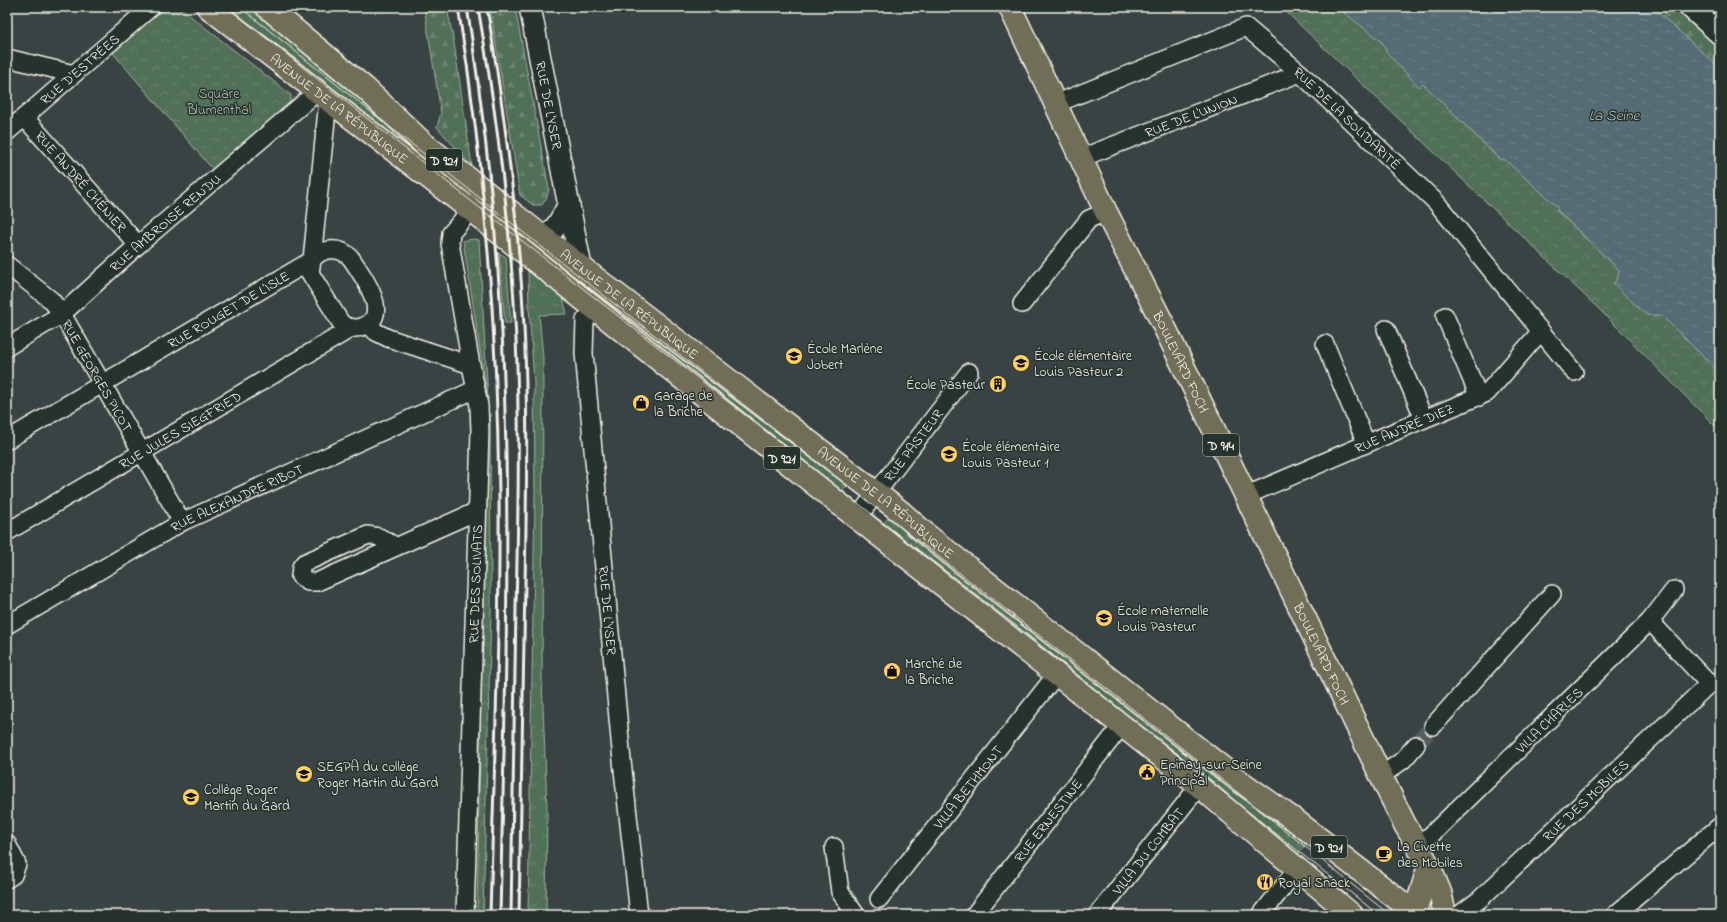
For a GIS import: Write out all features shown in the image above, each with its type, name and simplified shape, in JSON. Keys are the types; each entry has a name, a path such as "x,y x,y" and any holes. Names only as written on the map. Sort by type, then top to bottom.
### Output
{"main road":[{"name":"AVENUE DE LA RÉPUBLIQUE","path":"208,7 471,210 856,518 1199,786 1352,915"},
{"name":"AVENUE DE LA RÉPUBLIQUE","path":"267,7 366,89 423,143 581,267 901,512 928,536 1238,780 1296,821 1415,914"},
{"name":"BOULEVARD FOCH","path":"1010,7 1106,212 1162,322 1381,776 1404,823 1429,866 1440,892 1445,915"},
{"path":"1415,914 1429,866"}],"street":[{"name":"RUE D'ESTRÉES","path":"7,132 152,7"},
{"name":"RUE DE L'YSER","path":"530,7 581,267"},
{"path":"1690,7 1720,34"},
{"name":"RUE DE LA SOLIDARITÉ","path":"1055,104 1246,27 1300,72 1436,202 1574,372"},
{"path":"7,58 74,74"},
{"name":"RUE DE L'UNION","path":"1081,158 1300,72"},
{"path":"323,96 312,260 310,270 311,275 337,318 343,325 360,326 388,338 471,365"},
{"name":"RUE AMBROISE RENDU","path":"7,347 62,314 138,245 323,96"},
{"name":"RUE ANDRÉ CHÉNIER","path":"24,117 138,245"},
{"path":"544,238 555,229 568,204"},
{"name":"RUE DES SOLIVATS","path":"465,915 480,425 476,389 450,243 451,233 471,210"},
{"path":"1022,304 1089,219 1106,212"},
{"name":"RUE ROUGET DE L'ISLE","path":"7,440 312,260 319,253 328,250 338,250 350,257 374,297 376,306 375,313 360,326"},
{"name":"RUE GEORGES PICOT","path":"7,265 51,300 62,314 182,522"},
{"name":"RUE DE L'YSER","path":"596,309 585,320 584,357 622,760 639,915"},
{"path":"1445,316 1479,396"},
{"name":"RUE JULES SIEGFRIED","path":"7,532 360,326"},
{"path":"1386,329 1424,419"},
{"name":"RUE ANDRÉ DIEZ","path":"1245,496 1366,443 1487,393 1541,331"},
{"path":"1325,344 1366,443"},
{"name":"RUE PASTEUR","path":"856,518 969,372"},
{"name":"RUE ALEXANDRE RIBOT","path":"7,625 182,522 476,389"},
{"path":"395,546 379,537 368,535 304,564 301,567 300,576 308,582 317,582 395,546 478,511"},
{"name":"VILLA CHARLES","path":"1417,843 1430,836 1650,621 1674,590"},
{"path":"1433,726 1552,594"},
{"name":"RUE DES MOBILES","path":"1460,915 1479,900 1715,684 1650,621"},
{"name":"VILLA BETHMONT","path":"879,899 1056,675"},
{"name":"RUE ERNESTINE","path":"974,915 1122,725"},
{"path":"1381,776 1402,760 1416,745"},
{"name":"VILLA DU COMBAT","path":"1097,915 1199,786"},
{"path":"1615,915 1720,826"},
{"path":"7,844 17,864 13,875 7,879"},
{"path":"834,847 840,892 856,915"},
{"path":"1261,915 1298,868"}],"green space":[{"name":"Square Blumenthal","path":"179,7 291,95 290,106 214,171 113,53 164,8"},
{"path":"219,7 256,7 341,74 462,179 453,190"},
{"path":"424,7 447,7 454,43 472,166 437,127 441,113"},
{"path":"490,7 515,7 549,189 547,197 542,205 533,205 520,195"},
{"path":"1281,7 1337,7 1382,42 1387,53 1419,86 1423,84 1500,160 1504,159 1558,207 1557,211 1620,271 1614,284 1646,315 1661,315 1720,373 1720,431 1601,311"},
{"path":"1652,7 1680,7 1720,43 1720,68"},
{"path":"474,239 479,240 488,400 463,241"},
{"path":"499,253 506,257 511,323 505,323"},
{"path":"528,271 563,298 567,314 539,315 543,357 542,679 547,808 546,915 528,915 535,494 534,383"},
{"path":"599,287 851,481 838,497 590,298"},
{"path":"490,414 491,611 483,915 477,915 483,578"},
{"path":"892,513 1310,838 1298,855 879,529"}],"water":[{"name":"La Seine","path":"1337,7 1652,7 1720,68 1720,373 1661,315 1646,315 1614,284 1620,271 1557,210 1558,207 1504,159 1501,160 1423,84 1419,87 1387,53 1382,42"}],"tunnel":[{"path":"1416,745 1433,726"}],"tram line":[{"path":"227,7 471,201 1024,632 1379,915"},
{"path":"240,7 383,122 1104,686 1390,915"}],"railway":[{"path":"458,7 476,128 488,250 496,372 499,494 499,599 490,915"},
{"path":"467,7 475,57 493,209 501,310 503,361 507,601 500,915"},
{"path":"478,7 497,131 507,214 516,339 518,507 511,915"},
{"path":"487,7 502,104 514,201 525,346 527,426 519,915"}],"place":[{"name":"École Marlène Jobert","path":"794,356"},
{"name":"École élémentaire Louis Pasteur 2","path":"1021,363"},
{"name":"École Pasteur","path":"998,384"},
{"name":"Garage de la Briche","path":"641,403"},
{"name":"École élémentaire Louis Pasteur 1","path":"949,454"},
{"name":"École maternelle Louis Pasteur","path":"1104,618"},
{"name":"Marché de la Briche","path":"892,671"},
{"name":"Epinay-sur-Seine Principal","path":"1147,772"},
{"name":"SEGPA du collège Roger Martin du Gard","path":"304,774"},
{"name":"Collège Roger Martin du Gard","path":"191,797"},
{"name":"La Civette des Mobiles","path":"1384,854"},
{"name":"Royal Snack","path":"1265,882"}]}
